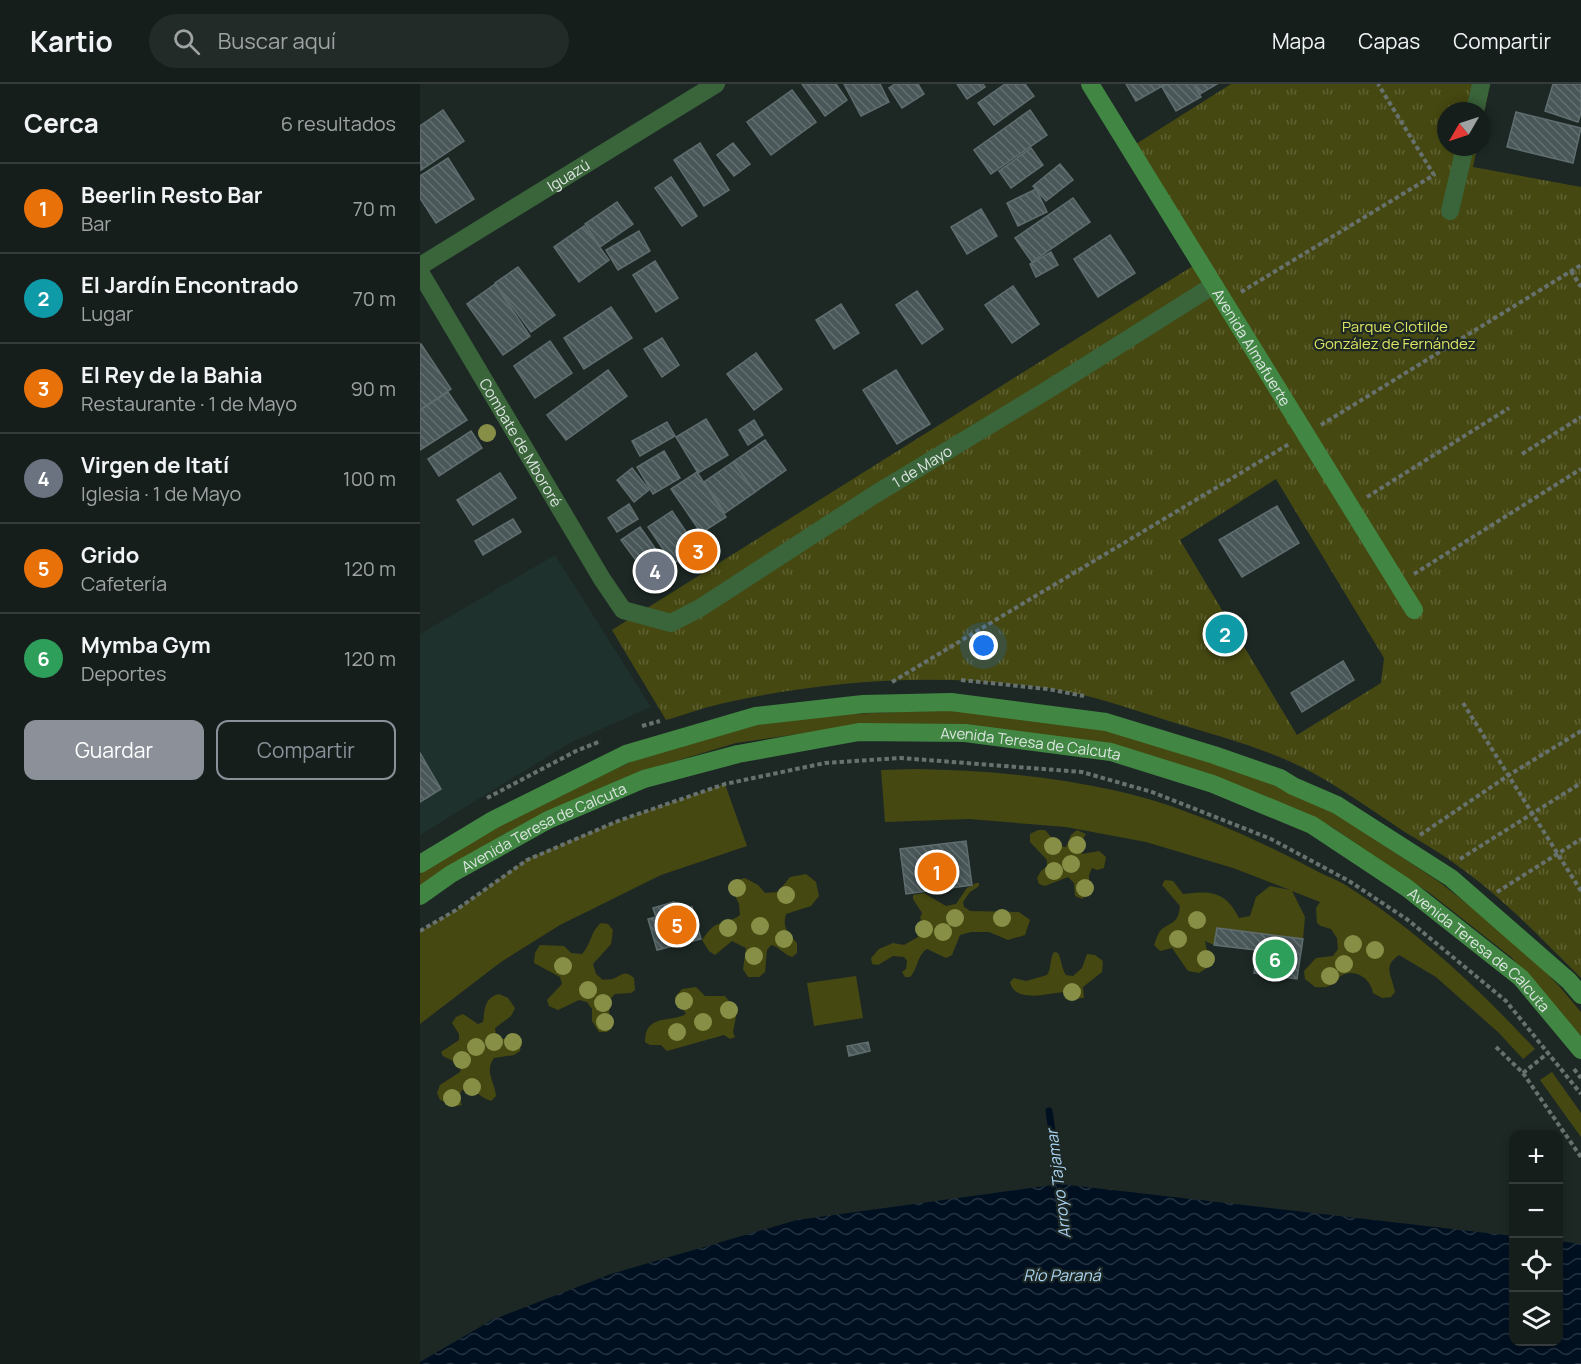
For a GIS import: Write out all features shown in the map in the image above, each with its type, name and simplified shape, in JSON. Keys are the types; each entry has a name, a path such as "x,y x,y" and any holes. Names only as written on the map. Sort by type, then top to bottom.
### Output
{"main road":[{"name":"Avenida Almafuerte","path":"1090,84 1414,610"},
{"name":"Avenida Teresa de Calcuta","path":"420,864 493,820 626,754 756,716 863,704 951,702 1106,722 1214,754 1280,778 1337,805 1451,878 1546,960 1581,995"},
{"name":"Avenida Teresa de Calcuta","path":"420,896 451,874 548,820 644,779 738,754 859,732 965,733 1111,752 1213,784 1312,825 1407,888 1521,978 1574,1056"}],"street":[{"name":"Iguazú","path":"420,266 716,84"},
{"path":"1476,102 1481,84"},
{"path":"1450,211 1464,156"},
{"name":"Combate de Mbororé","path":"420,272 602,579 623,610"},
{"name":"1 de Mayo","path":"623,610 671,623 700,608 874,495 1214,285"}],"path":[{"path":"1225,302 1434,175 1378,84"},
{"path":"892,682 1306,434 1581,265"},
{"path":"1571,271 1581,287"},
{"path":"1352,507 1509,408"},
{"path":"1522,454 1581,417"},
{"path":"1398,584 1581,469"},
{"path":"1463,704 1581,891"},
{"path":"1414,839 1509,775 1581,731"},
{"path":"420,931 456,910 527,860 618,821 725,784 825,763 901,758 1082,772 1152,792 1271,839 1349,881 1408,920 1506,1001 1581,1095"},
{"path":"1454,862 1581,783"},
{"path":"1494,894 1581,839"},
{"path":"1496,1047 1523,1073 1581,1157"},
{"path":"1523,1073 1548,1053"},
{"path":"1574,1056 1581,1078"}],"shaded area":[{"path":"555,555 651,707 570,743 420,835 420,634"}],"green space":[{"name":"Parque Clotilde González de Fernández","path":"1231,84 1490,84 1486,102 1437,102 1437,156 1475,156 1473,167 1581,187 1581,978 1504,903 1446,858 1317,775 1262,750 1078,694 981,681 896,680 812,687 721,704 666,720 612,630 1204,259 1136,144","holes":["1276,479 1384,658 1381,683 1297,735 1180,540"]},
{"path":"951,710 1104,730 1171,749 1291,791 1338,815 1438,881 1521,946 1581,1012 1581,1036 1511,957 1431,894 1330,826 1167,764 848,727 736,743 636,773 502,835 420,888 420,874 495,826 633,761 756,725 848,714"},
{"path":"916,769 1015,775 1089,785 1138,796 1240,833 1343,884 1373,903 1447,962 1535,1049 1523,1059 1499,1033 1436,977 1399,955 1389,967 1395,992 1391,997 1382,998 1373,993 1367,980 1355,973 1339,977 1328,987 1315,987 1305,979 1304,971 1316,958 1333,956 1338,949 1337,938 1331,929 1317,923 1316,908 1320,902 1292,891 1305,917 1303,939 1217,928 1214,945 1205,941 1210,966 1199,973 1188,971 1172,948 1160,951 1154,945 1160,931 1176,919 1179,912 1180,906 1162,885 1165,880 1173,881 1183,894 1202,892 1223,898 1239,918 1250,916 1256,897 1270,886 1290,890 1233,868 1146,842 1066,827 969,819 885,822 881,770"},
{"path":"725,784 747,846 661,875 560,925 501,962 420,1024 420,931 456,910 527,859 618,821"},
{"path":"1038,830 1045,830 1059,846 1066,847 1071,835 1077,830 1086,834 1079,845 1082,854 1099,851 1106,857 1104,868 1097,870 1092,868 1089,875 1089,893 1082,899 1075,896 1074,883 1068,877 1045,886 1039,884 1037,878 1047,866 1047,860 1030,842 1030,834"},
{"path":"806,874 816,882 819,896 811,906 786,914 785,927 797,943 797,953 792,957 771,945 767,950 765,972 759,977 748,977 743,969 746,948 732,941 715,955 709,951 702,940 708,932 716,925 740,915 739,904 732,889 737,880 745,878 758,885 765,893 778,892 790,877"},
{"path":"979,883 979,886 970,892 963,902 964,907 970,911 1019,912 1030,920 1025,935 1008,940 989,932 971,932 960,935 952,955 946,958 927,949 919,958 910,977 905,977 902,972 906,969 907,961 904,957 893,956 878,965 872,964 871,958 879,949 893,943 904,945 918,937 923,922 920,918 922,913 913,895 924,893 946,906 956,904 967,888"},
{"path":"601,923 608,924 613,930 611,944 593,964 596,974 603,980 627,974 634,978 635,990 631,993 615,994 612,997 609,1009 612,1028 607,1032 599,1032 592,1021 592,1009 587,1002 579,1000 558,1010 549,1006 547,1000 562,984 560,977 534,963 535,953 540,945 564,946 571,953 582,954"},
{"path":"1054,952 1058,953 1066,975 1073,976 1082,968 1087,954 1095,955 1103,961 1102,972 1083,987 1084,998 1070,999 1065,992 1025,995 1013,989 1010,982 1014,978 1026,981 1047,975"},
{"path":"856,976 863,1018 814,1026 807,983"},
{"path":"696,987 705,996 725,996 737,1012 733,1032 735,1037 730,1039 724,1035 667,1051 661,1045 650,1045 645,1042 646,1033 654,1023 686,1014 675,997 682,989"},
{"path":"499,994 508,998 515,1008 511,1016 495,1028 496,1035 501,1039 517,1039 521,1045 520,1051 514,1055 494,1058 491,1063 490,1072 496,1096 491,1101 474,1092 462,1090 459,1096 462,1105 457,1106 440,1100 437,1093 440,1085 460,1072 461,1068 457,1063 443,1056 441,1052 459,1040 459,1034 452,1023 456,1017 463,1014 478,1024 483,1022 488,1001"},
{"path":"1552,1072 1581,1113 1581,1137 1540,1080"}],"water":[{"name":"Río Paraná","path":"1060,1184 1509,1236 1509,1346 1563,1346 1563,1242 1581,1244 1581,1364 420,1364 492,1320 611,1274 797,1220"}],"building":[{"path":"802,84 836,84 847,100 825,116"},
{"path":"844,84 880,84 889,102 861,116"},
{"path":"895,84 918,84 924,94 902,108 889,88"},
{"path":"957,84 983,84 985,87 967,99"},
{"path":"1005,84 1025,84 1034,96 994,125 978,103"},
{"path":"1126,84 1166,84 1136,101"},
{"path":"1167,84 1193,84 1201,97 1176,111 1162,87"},
{"path":"1195,84 1217,84 1200,94"},
{"path":"1553,84 1581,84 1581,113 1578,122 1545,111"},
{"path":"792,90 816,122 771,155 747,122"},
{"path":"443,110 464,141 421,170 420,126"},
{"path":"1030,110 1047,135 991,174 974,150"},
{"path":"1516,112 1581,128 1573,163 1507,147"},
{"path":"700,143 729,190 704,206 674,160"},
{"path":"733,143 750,164 734,176 717,155"},
{"path":"1031,148 1043,165 1011,188 999,171"},
{"path":"448,158 474,199 436,223 420,198 420,176"},
{"path":"1060,164 1073,180 1046,201 1033,186"},
{"path":"671,177 697,216 682,226 655,188"},
{"path":"1036,189 1047,212 1018,226 1007,203"},
{"path":"1073,198 1090,222 1032,262 1015,238"},
{"path":"617,202 633,224 600,247 585,224"},
{"path":"981,209 997,236 967,254 951,227"},
{"path":"584,226 609,260 579,282 554,247"},
{"path":"639,231 650,251 618,270 606,250"},
{"path":"1110,235 1135,273 1098,297 1074,259"},
{"path":"1051,252 1058,265 1036,277 1030,264"},
{"path":"655,261 678,298 656,312 633,275"},
{"path":"518,267 555,315 531,332 495,283"},
{"path":"495,284 530,336 503,355 467,304"},
{"path":"1013,286 1039,324 1012,343 985,305"},
{"path":"917,291 943,329 922,344 896,305"},
{"path":"841,304 859,333 834,349 816,320"},
{"path":"611,307 632,338 584,369 564,338"},
{"path":"662,338 679,365 662,377 644,349"},
{"path":"550,341 572,373 535,398 514,366"},
{"path":"420,345 451,389 420,410"},
{"path":"756,353 782,389 754,410 727,374"},
{"path":"608,370 627,396 566,440 547,415"},
{"path":"896,370 930,424 897,444 863,390"},
{"path":"448,392 467,420 420,450 420,410"},
{"path":"706,419 728,455 698,473 676,437"},
{"path":"754,420 763,435 748,445 739,430"},
{"path":"667,422 675,436 640,456 632,441"},
{"path":"471,431 482,448 439,476 428,459"},
{"path":"765,440 786,470 755,492 733,462"},
{"path":"664,451 680,478 653,494 637,467"},
{"path":"733,462 755,492 725,513 704,482"},
{"path":"632,468 649,490 634,502 617,480"},
{"path":"697,472 726,517 701,533 671,489"},
{"path":"500,473 516,498 473,525 457,500"},
{"path":"629,504 638,519 617,532 608,518"},
{"path":"1277,506 1299,543 1242,577 1219,540"},
{"path":"672,511 697,548 673,564 648,527"},
{"path":"513,519 521,532 483,555 475,541"},
{"path":"640,527 664,561 646,574 621,540"},
{"path":"1343,661 1354,680 1302,712 1291,693"},
{"path":"420,753 441,789 420,802"},
{"path":"966,841 972,885 906,894 900,849"},
{"path":"674,902 677,911 692,907 701,939 657,950 648,919 656,917 653,908"},
{"path":"1217,928 1303,939 1297,979 1254,973 1256,950 1214,945"},
{"path":"868,1042 870,1051 849,1056 847,1046"}],"waterway":[{"name":"Arroyo Tajamar","path":"1049,1111 1061,1192"}],"place":[{"name":"El Rey de la Bahia","path":"698,551"},
{"name":"Virgen de Itatí","path":"655,571"},
{"name":"El Jardín Encontrado","path":"1225,634"},
{"name":"Beerlin Resto Bar","path":"937,872"},
{"name":"Grido","path":"677,925"},
{"name":"Mymba Gym","path":"1275,959"}]}
